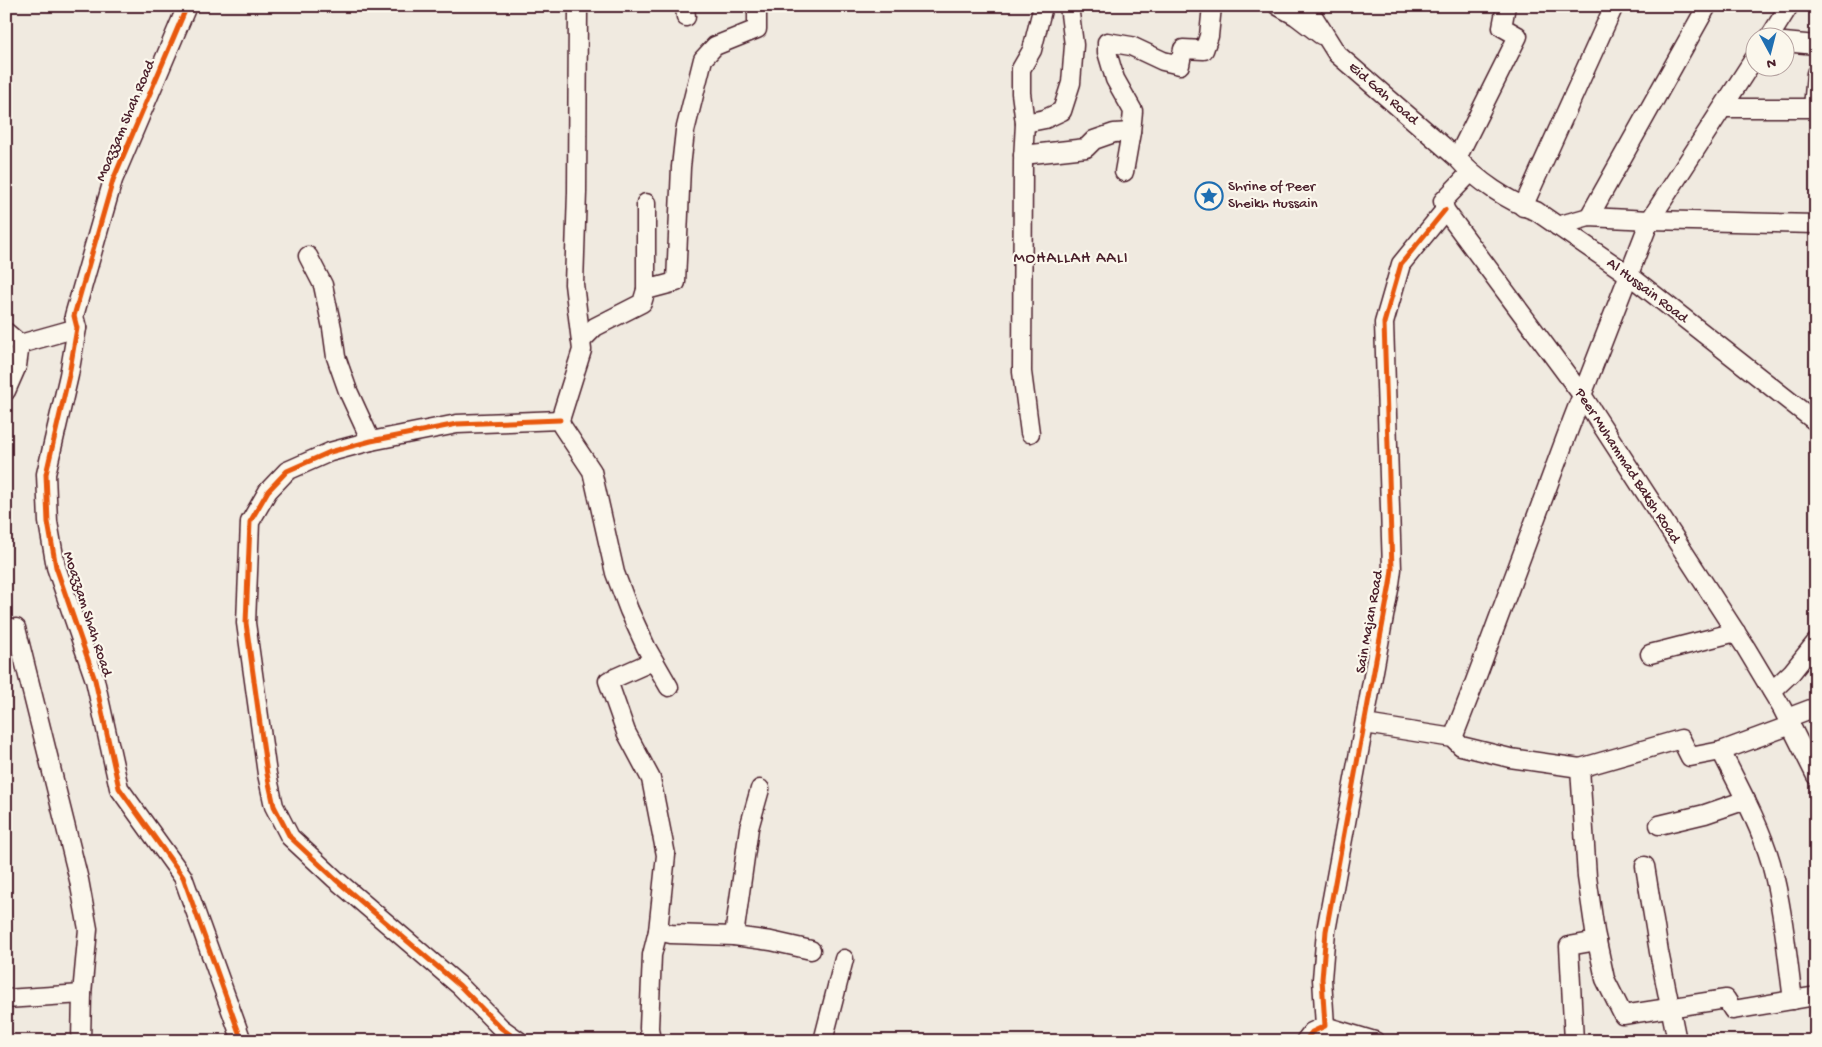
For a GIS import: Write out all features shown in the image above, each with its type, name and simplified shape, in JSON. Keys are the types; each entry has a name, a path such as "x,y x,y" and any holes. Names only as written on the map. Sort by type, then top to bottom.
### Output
{"street":[{"name":"Moazzam Shah Road","path":"187,6 113,180 74,316 77,328 69,375 46,474 48,522 56,567 95,680 119,788 183,876 242,1041"},
{"path":"578,6 578,192 574,284 582,350 560,420 592,471 615,573 629,610 653,661 669,687"},
{"path":"646,290 676,282 681,167 685,131 703,59 716,46 757,29 757,6"},
{"path":"1030,433 1022,372 1023,155 1025,123 1021,94 1021,69 1032,50 1043,6"},
{"path":"1025,123 1046,119 1062,111 1071,83 1074,45 1069,6"},
{"path":"1124,172 1134,112 1115,79 1107,52 1107,42 1131,46 1163,61 1180,65 1183,49 1204,50 1209,36 1212,6"},
{"path":"1278,6 1296,16 1328,40"},
{"name":"Eid Gah Road","path":"1309,6 1310,11 1337,54 1456,158 1470,173"},
{"path":"1456,158 1518,36 1502,27 1506,6"},
{"path":"1523,207 1614,6"},
{"path":"1589,217 1707,6"},
{"path":"1775,28 1789,6"},
{"path":"1794,43 1816,45"},
{"path":"1723,108 1814,108 1816,73"},
{"path":"1453,738 1650,220 1744,75"},
{"path":"1023,155 1086,148 1094,140 1114,133 1131,132"},
{"path":"1445,210 1443,201 1470,173"},
{"name":"Al Hussain Road","path":"1470,173 1523,207 1536,211 1629,275 1816,422"},
{"path":"581,341 595,327 642,303 646,290 646,203"},
{"name":"Peer Muhammad Baksh Road","path":"1445,210 1582,395 1736,632 1772,691 1816,776"},
{"name":"Sain Majan Road","path":"1325,1026 1322,979 1326,931 1392,569 1384,323 1401,264 1445,210"},
{"path":"1557,226 1589,217 1816,224"},
{"path":"308,256 323,285 336,358 348,391 371,441"},
{"path":"20,344 77,328"},
{"path":"6,331 20,344"},
{"path":"6,391 17,366 20,344"},
{"path":"519,1041 501,1028 460,986 335,879 290,837 274,806 267,774 246,624 250,522 268,491 287,471 330,452 371,441 457,424 560,420"},
{"path":"16,628 79,880 88,929 82,994 81,1041"},
{"path":"1650,654 1736,632"},
{"path":"1772,691 1792,672 1816,642"},
{"path":"651,1041 649,1028 652,955 658,931 666,856 651,779 626,732 608,681 653,661"},
{"path":"1365,724 1453,738 1461,746 1510,758 1580,768 1680,739 1690,757 1721,751 1789,722 1816,707"},
{"path":"1721,751 1746,800 1771,861 1778,891 1793,1000"},
{"path":"1580,768 1587,877 1597,942 1605,979 1623,1015 1726,999 1733,1010 1816,996"},
{"path":"734,936 748,828 760,789"},
{"path":"1658,825 1705,814 1746,800"},
{"path":"1645,866 1676,1041"},
{"path":"658,931 671,934 734,936 771,941 811,950"},
{"path":"1574,1041 1570,946 1597,942"},
{"path":"823,1041 844,959"},
{"path":"6,1000 82,994"},
{"path":"1306,1041 1312,1032 1325,1026 1375,1041"}],"cycle path":[{"path":"187,6 113,180 74,316 77,328 69,375 46,474 48,522 56,567 95,680 119,788 183,877 242,1041"},
{"path":"1305,1041 1312,1032 1325,1026 1322,979 1326,931 1392,569 1384,323 1401,264 1445,210"},
{"path":"519,1041 501,1028 460,986 335,879 290,837 274,806 267,774 246,623 250,522 268,491 287,471 330,452 371,441 457,424 560,420"}],"place":[{"name":"Shrine of Peer Sheikh Hussain","path":"1209,196"}],"district":[{"name":"MOHALLAH AALI","path":"1071,259"}]}
